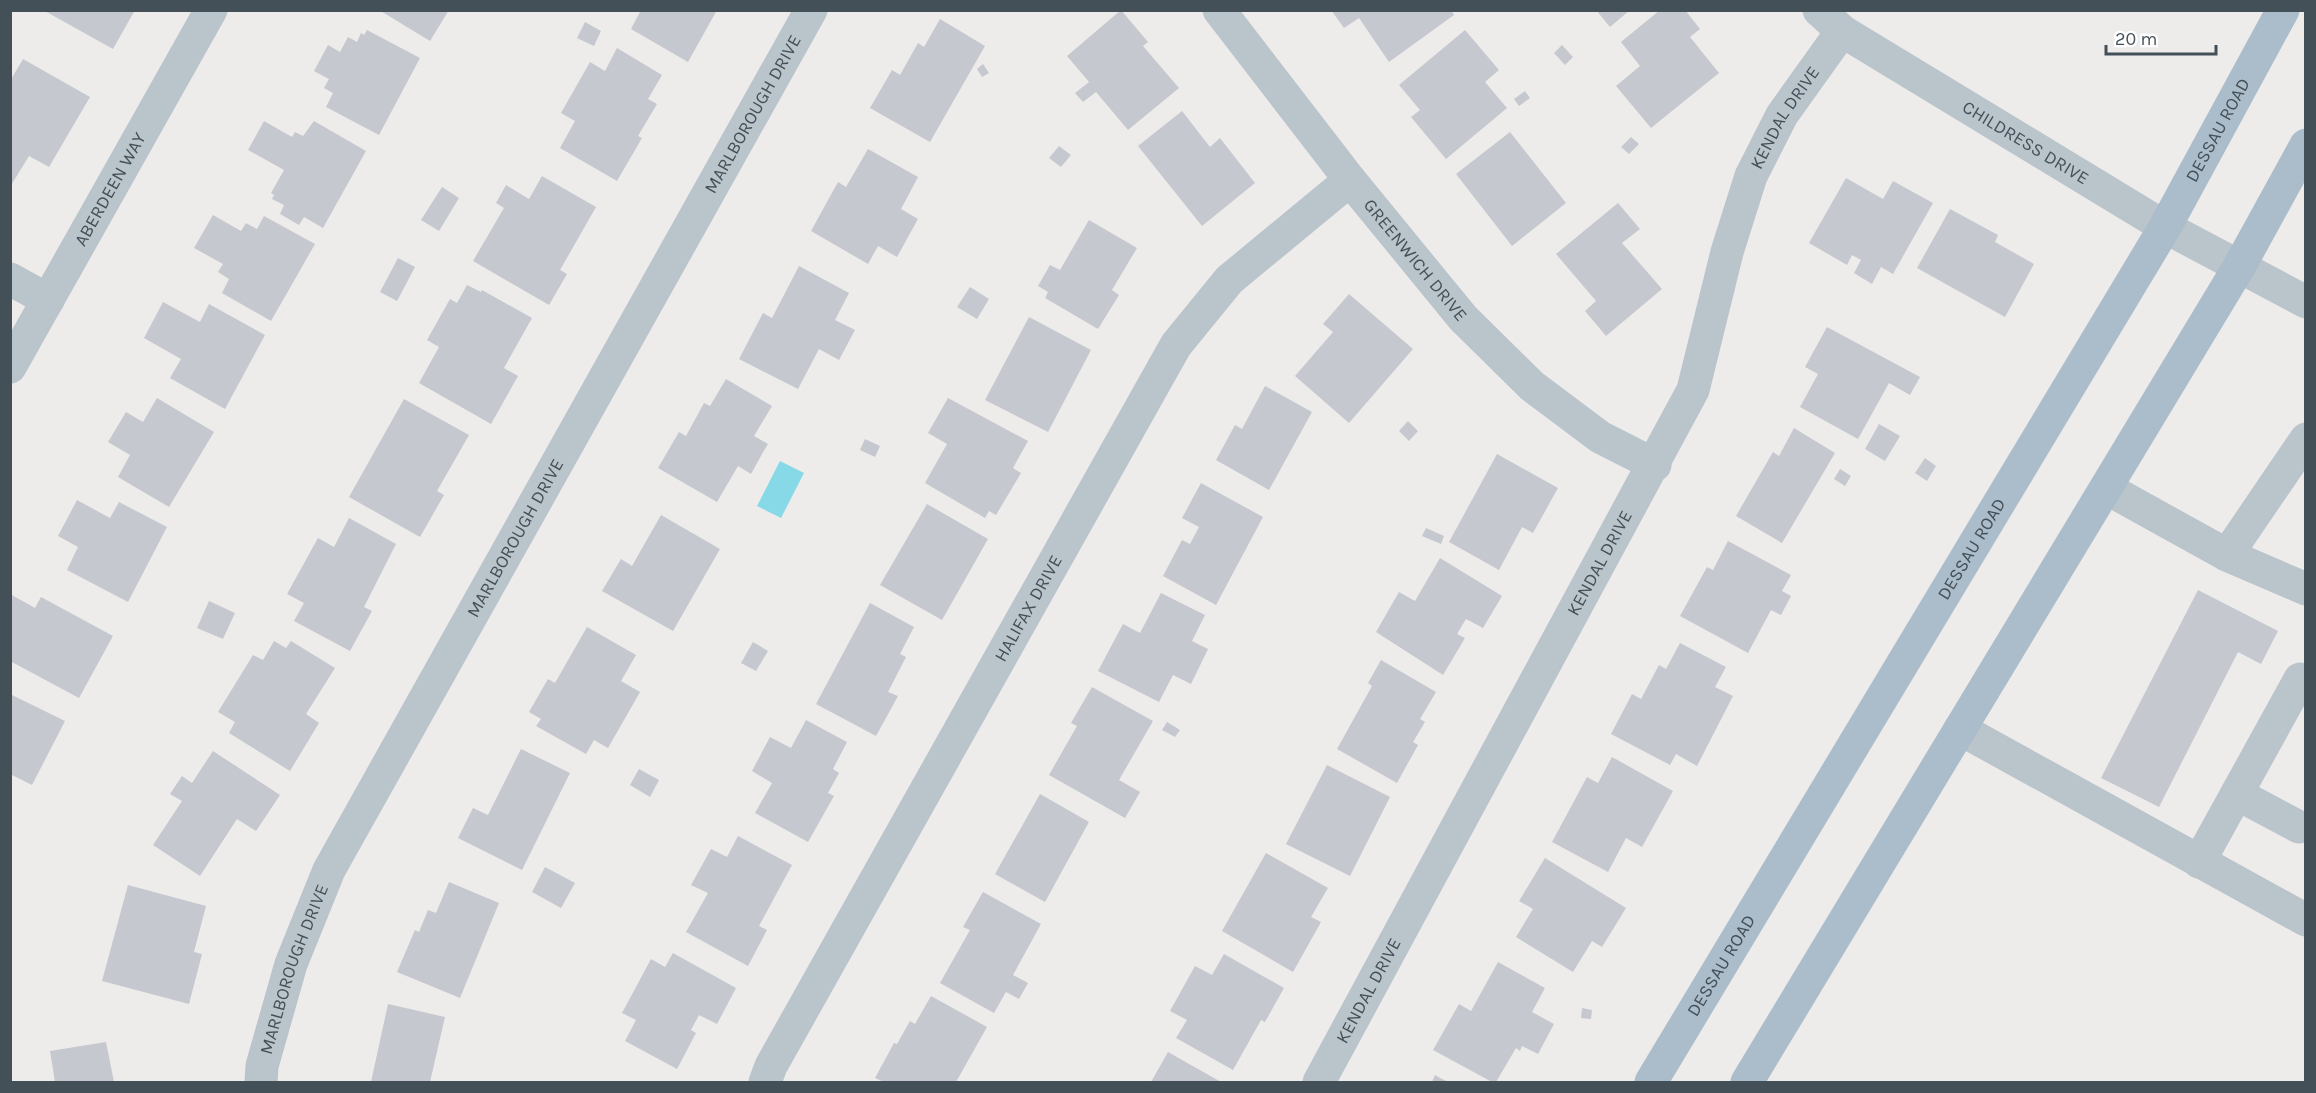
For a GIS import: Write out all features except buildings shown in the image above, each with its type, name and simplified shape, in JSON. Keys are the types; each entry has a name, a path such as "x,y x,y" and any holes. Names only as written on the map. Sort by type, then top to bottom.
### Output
{"main road":[{"name":"DESSAU ROAD","path":"1651,1083 2165,227 2283,10"},
{"path":"1747,1083 2239,267 2306,145"}],"street":[{"name":"ABERDEEN WAY","path":"10,367 211,10"},
{"name":"MARLBOROUGH DRIVE","path":"261,1083 262,1066 291,964 329,870 811,10"},
{"name":"GREENWICH DRIVE","path":"1219,10 1350,180 1463,318 1532,386 1600,437 1655,465"},
{"name":"CHILDRESS DRIVE","path":"1830,21 2165,227 2306,302"},
{"name":"KENDAL DRIVE","path":"1319,1083 1655,465 1693,390 1727,252 1751,176 1830,21"},
{"name":"HALIFAX DRIVE","path":"765,1083 771,1066 1176,345 1229,280 1350,180"},
{"path":"10,279 48,300"},
{"path":"2227,555 2306,439"},
{"path":"2106,488 2227,555 2306,589"},
{"path":"2199,862 2300,680 2306,682"},
{"path":"1960,729 2306,920"},
{"path":"2236,794 2299,827"}],"water":[{"path":"780,461 804,473 781,518 757,506"}]}
